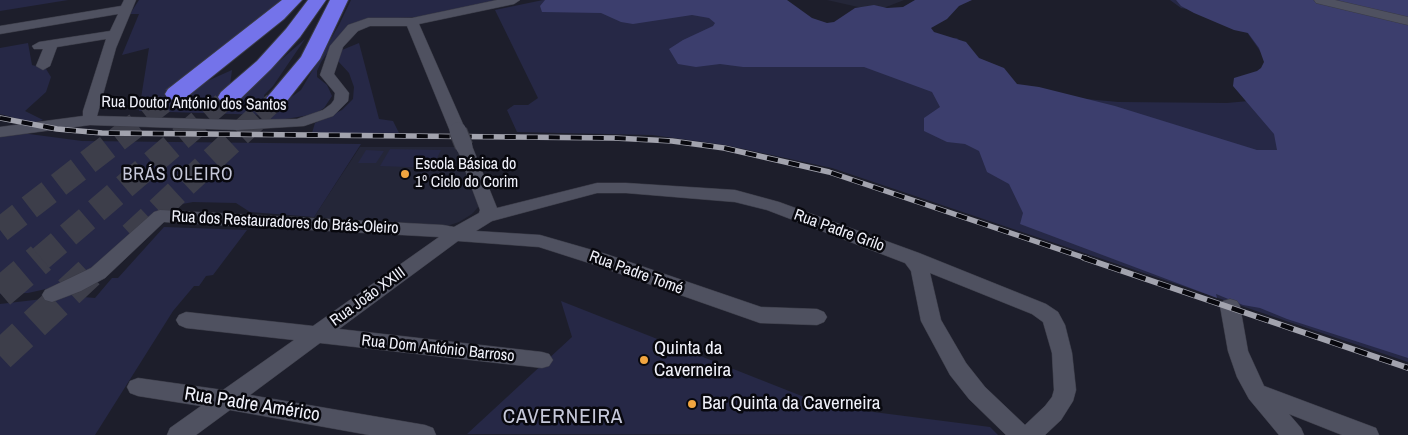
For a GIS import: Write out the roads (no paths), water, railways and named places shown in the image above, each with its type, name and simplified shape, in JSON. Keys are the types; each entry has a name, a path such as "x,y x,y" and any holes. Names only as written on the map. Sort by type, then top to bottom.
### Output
{"highway":[{"path":"176,94 277,15 293,0"},
{"path":"229,97 264,65 293,33 317,0"},
{"path":"275,101 310,59 339,0"}],"street":[{"name":"Rua Doutor António dos Santos","path":"0,132 90,120 237,125 299,123 328,113 341,101 342,93 327,75 337,46 353,28 368,22 412,22 514,0"},
{"path":"1320,0 1408,20"},
{"path":"0,30 128,5"},
{"path":"90,120 90,111 115,34 128,5"},
{"path":"412,22 488,206 489,210 486,216"},
{"path":"43,66 46,45 115,34"},
{"name":"Rua Padre Grilo","path":"486,216 597,188 626,188 735,196 773,206 912,258 1039,309 1051,317 1062,353 1065,390 1062,401 1053,413 1030,435"},
{"name":"Rua dos Restauradores do Brás-Oleiro","path":"52,295 98,273 160,216 442,231 454,235"},
{"name":"Rua João XXIII","path":"178,435 454,235 486,216"},
{"name":"Rua Padre Tomé","path":"454,235 540,241 591,256 760,315 817,317"},
{"path":"912,258 920,271 931,321 958,369 990,406 1021,435"},
{"path":"1230,306 1238,351 1248,377 1257,393 1293,435"},
{"name":"Rua Dom António Barroso","path":"186,320 542,360"},
{"name":"Rua Padre Américo","path":"138,387 226,400 425,435"},
{"path":"1257,393 1368,435"}],"tunnel":[{"path":"148,116 176,94"},
{"path":"207,116 229,97"},
{"path":"259,116 275,101"},
{"path":"0,230 149,115"},
{"path":"40,259 208,115"},
{"path":"131,235 260,115"},
{"path":"0,293 41,258"},
{"path":"0,356 89,273"}],"railway":[{"path":"0,118 57,129 102,133 614,138 672,141 724,148 829,172 1088,259"},
{"path":"1084,258 1408,368"}],"place":[{"name":"Escola Básica do 1º Ciclo do Corim","path":"405,174"},
{"name":"Quinta da Caverneira","path":"644,360"},
{"name":"Bar Quinta da Caverneira","path":"692,404"}],"district":[{"name":"BRÁS OLEIRO","path":"178,175"},
{"name":"CAVERNEIRA","path":"563,417"}]}
